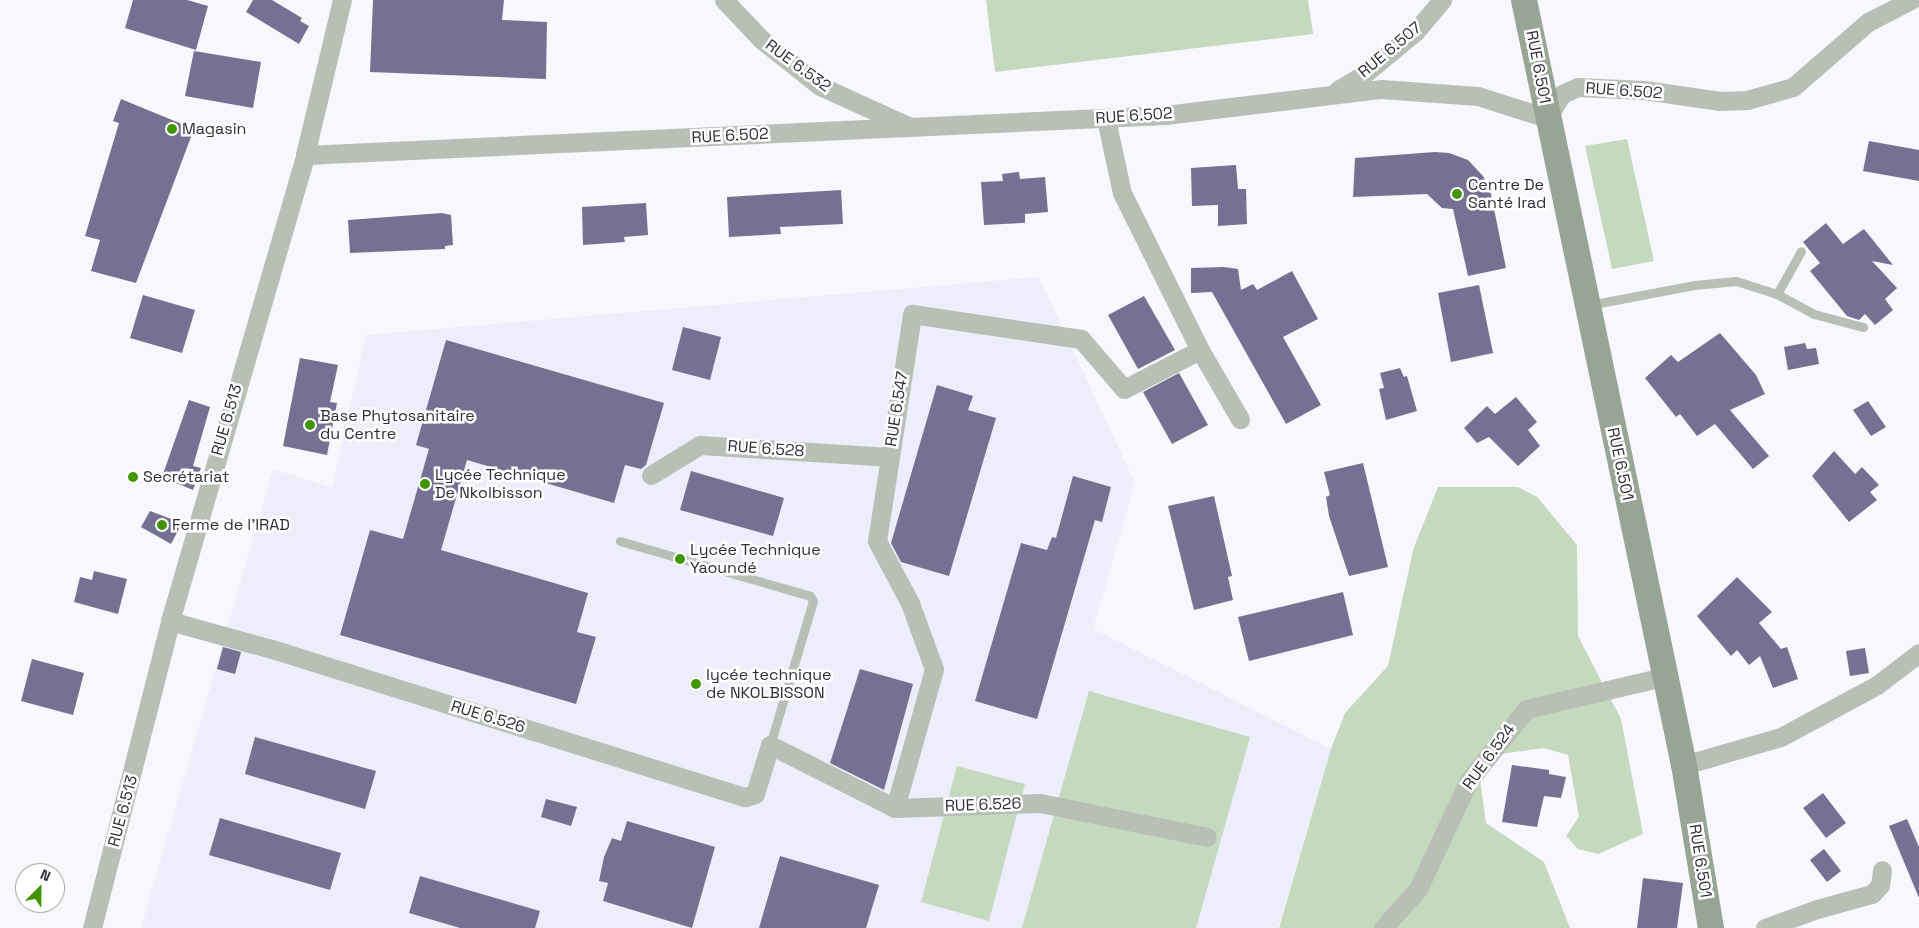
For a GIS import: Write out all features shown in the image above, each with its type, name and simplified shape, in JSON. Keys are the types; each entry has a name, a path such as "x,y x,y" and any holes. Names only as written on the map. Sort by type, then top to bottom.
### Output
{"street":[{"name":"RUE 6.513","path":"92,928 170,621 305,155 342,0"},
{"name":"RUE 6.532","path":"724,0 762,40 820,86 912,128"},
{"name":"RUE 6.507","path":"1333,93 1363,75 1415,32 1442,0"},
{"name":"RUE 6.501","path":"1524,0 1664,677 1684,765 1711,928"},
{"name":"RUE 6.502","path":"305,155 1106,119 1165,115 1333,93 1381,89 1440,91 1506,103 1548,118 1562,94 1578,87 1644,90 1720,101 1767,95 1793,87 1868,22 1911,0"},
{"path":"1106,119 1122,192 1200,350 1240,419"},
{"name":"RUE 6.547","path":"895,808 934,669 910,603 877,542 912,314 1081,339 1124,389 1200,350"},
{"name":"RUE 6.528","path":"651,475 700,444 889,457"},
{"name":"RUE 6.526","path":"170,621 281,652 745,797 755,794 770,745 895,808 1040,803 1207,837"},
{"path":"1684,765 1781,737 1877,685 1919,653"},
{"name":"RUE 6.524","path":"1382,928 1418,889 1469,780 1526,709 1664,677"},
{"path":"1765,928 1817,908 1872,894 1880,885 1882,870"}],"lane":[{"path":"1777,294 1801,251"},
{"path":"1588,305 1722,280 1751,283 1777,294 1814,314 1862,327"},
{"name":"RUE 6.526","path":"620,541 806,594 813,601 770,745"}],"shaded area":[{"name":"Lycée Technique Yaoundé","path":"1039,277 1135,483 1093,629 1331,749 1278,928 141,928 273,469 332,488 366,335"}],"green space":[{"path":"986,0 1308,0 1313,34 995,72"},
{"path":"1627,139 1654,261 1612,269 1585,146"},
{"path":"1438,487 1518,487 1537,497 1577,545 1578,636 1621,719 1643,834 1598,854 1578,849 1566,836 1579,817 1568,755 1544,748 1492,755 1479,772 1486,823 1544,862 1570,928 1279,928 1331,749 1345,713 1388,666 1413,550"},
{"path":"1089,691 1250,737 1196,928 1022,928"},
{"path":"957,766 1025,784 989,921 921,902"}],"building":[{"path":"133,0 187,0 208,6 196,50 125,28"},
{"path":"253,0 272,0 302,18 300,21 309,26 299,44 246,12"},
{"path":"373,0 504,0 502,20 547,22 546,79 370,72"},
{"path":"194,51 261,62 253,108 185,96"},
{"path":"121,99 194,129 136,283 91,271 100,240 85,236 119,123 113,121"},
{"path":"1869,141 1919,150 1919,181 1863,171"},
{"path":"1435,152 1449,153 1468,160 1483,176 1491,194 1506,268 1468,276 1453,209 1442,208 1427,194 1353,197 1355,158"},
{"path":"1236,165 1238,189 1246,189 1247,224 1218,226 1218,205 1192,206 1191,168"},
{"path":"1019,172 1020,179 1045,177 1048,212 1025,214 1025,223 984,225 981,182 1003,181 1002,174"},
{"path":"841,190 843,224 780,227 781,234 729,237 727,197"},
{"path":"646,203 648,235 624,237 625,242 583,245 582,207"},
{"path":"442,213 451,215 453,245 445,246 445,249 350,253 348,220"},
{"path":"1826,223 1843,244 1864,229 1893,265 1872,261 1897,288 1885,299 1893,310 1875,325 1865,314 1859,320 1847,316 1810,271 1820,263 1803,242"},
{"path":"1224,267 1238,269 1241,290 1253,284 1257,290 1292,271 1318,319 1283,337 1321,405 1286,424 1212,292 1191,293 1191,268"},
{"path":"1479,285 1493,353 1451,362 1438,293"},
{"path":"143,295 195,310 182,353 130,338"},
{"path":"1144,296 1175,350 1138,369 1108,315"},
{"path":"683,327 721,337 710,380 672,370"},
{"path":"1720,333 1756,375 1765,394 1730,410 1769,456 1753,469 1715,424 1697,436 1680,414 1676,417 1645,378 1671,355 1678,362"},
{"path":"446,340 664,403 646,465 641,469 625,465 614,503 467,460 441,550 588,593 577,632 596,637 576,704 340,635 370,530 403,539 429,449 416,445"},
{"path":"1805,343 1807,349 1816,348 1819,364 1788,370 1784,347"},
{"name":"Base Phytosanitaire du Centre","path":"300,358 338,365 330,402 337,403 327,455 283,446"},
{"path":"1400,368 1404,377 1407,376 1417,411 1386,420 1379,389 1384,388 1380,373"},
{"path":"1179,373 1208,425 1172,444 1143,392"},
{"path":"937,385 973,396 968,410 996,418 949,576 901,562 891,543"},
{"path":"1516,397 1537,422 1528,430 1540,446 1518,466 1489,437 1477,443 1464,428 1487,406 1495,414"},
{"path":"189,400 210,407 193,466 201,468 193,490 162,477"},
{"path":"1868,401 1886,427 1871,436 1853,410"},
{"path":"1834,451 1855,474 1862,467 1879,485 1870,492 1877,500 1849,522 1812,476"},
{"path":"1363,463 1388,567 1349,576 1329,516 1326,497 1330,495 1324,472"},
{"path":"691,471 784,498 773,536 680,510"},
{"path":"1073,476 1111,487 1102,522 1095,520 1037,719 975,701 1021,543 1047,550 1052,537 1056,538"},
{"path":"1214,496 1232,576 1228,577 1233,600 1194,610 1168,506"},
{"name":"Ferme de l'IRAD","path":"150,511 182,523 171,544 141,527"},
{"path":"94,571 127,579 118,614 74,602 80,577 92,580"},
{"path":"1737,577 1772,612 1759,623 1781,649 1787,647 1798,679 1773,688 1760,656 1749,665 1737,650 1731,656 1697,616"},
{"path":"1343,592 1353,635 1249,661 1238,617"},
{"path":"223,647 241,652 235,674 217,669"},
{"path":"1865,648 1869,673 1850,676 1846,651"},
{"path":"32,659 84,673 73,715 21,701"},
{"path":"860,669 913,684 884,790 830,763"},
{"path":"255,737 376,771 365,809 245,774"},
{"path":"1512,765 1549,770 1549,774 1566,777 1561,798 1544,796 1537,827 1502,822"},
{"path":"1823,793 1846,823 1826,838 1803,808"},
{"path":"546,799 577,807 571,826 541,817"},
{"path":"220,818 341,853 330,890 209,855"},
{"path":"1907,819 1919,847 1919,898 1889,826"},
{"path":"627,821 715,847 692,928 603,901 608,883 599,881 604,857 612,838 621,841"},
{"path":"1824,849 1841,871 1827,882 1810,860"},
{"path":"780,856 879,885 866,928 759,928"},
{"path":"420,876 540,911 535,928 460,928 409,913"},
{"path":"1643,878 1683,883 1677,928 1637,928"}],"place":[{"name":"Magasin","path":"172,129"},
{"name":"Centre De Santé Irad","path":"1457,194"},
{"name":"Base Phytosanitaire du Centre","path":"310,425"},
{"name":"Secrétariat","path":"133,477"},
{"name":"Lycée Technique De Nkolbisson","path":"425,484"},
{"name":"Ferme de l'IRAD","path":"162,525"},
{"name":"Lycée Technique Yaoundé","path":"680,559"},
{"name":"lycée technique de NKOLBISSON","path":"696,684"}]}
